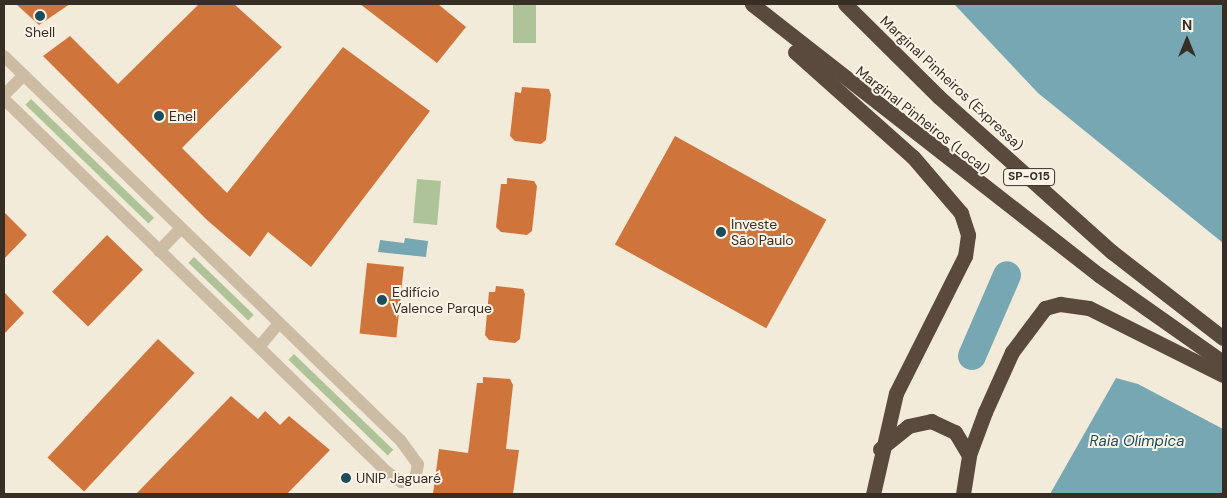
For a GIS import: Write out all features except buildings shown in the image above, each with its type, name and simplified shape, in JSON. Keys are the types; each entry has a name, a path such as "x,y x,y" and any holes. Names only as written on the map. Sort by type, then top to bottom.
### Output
{"highway":[{"name":"Marginal Pinheiros (Local)","path":"752,4 1099,275 1223,362"},
{"name":"Marginal Pinheiros (Expressa)","path":"845,4 939,97 1104,245 1223,338"},
{"path":"763,14 792,50 913,157 966,224 965,256 896,393 880,448 873,494"},
{"path":"964,494 968,454 1012,352 1045,308 1060,304 1089,308 1223,376"},
{"path":"880,448 908,426 931,421 955,432 968,454"}],"street":[{"path":"4,56 401,441 418,464 415,479 396,480 4,100"},
{"path":"4,95 24,75"},
{"path":"159,250 181,228"},
{"path":"258,347 279,323"}],"green space":[{"path":"513,4 536,4 536,43 513,43"},
{"path":"31,99 154,218 148,224 25,105"},
{"path":"417,179 441,181 437,225 413,223"},
{"path":"194,257 254,315 248,320 188,263"},
{"path":"294,354 393,450 388,456 288,360"}],"water":[{"path":"954,4 1223,4 1223,243 1038,93"},
{"path":"405,238 428,241 426,257 378,252 380,240 404,243"},
{"name":"Raia Olímpica","path":"1116,378 1138,384 1223,429 1223,494 1050,494"}],"waterway":[{"path":"972,356 1007,275"}],"place":[{"name":"Shell","path":"40,16"},
{"name":"Enel","path":"159,116"},
{"name":"Investe São Paulo","path":"721,232"},
{"name":"Edifício Valence Parque","path":"382,300"},
{"name":"UNIP Jaguaré","path":"346,478"}]}
